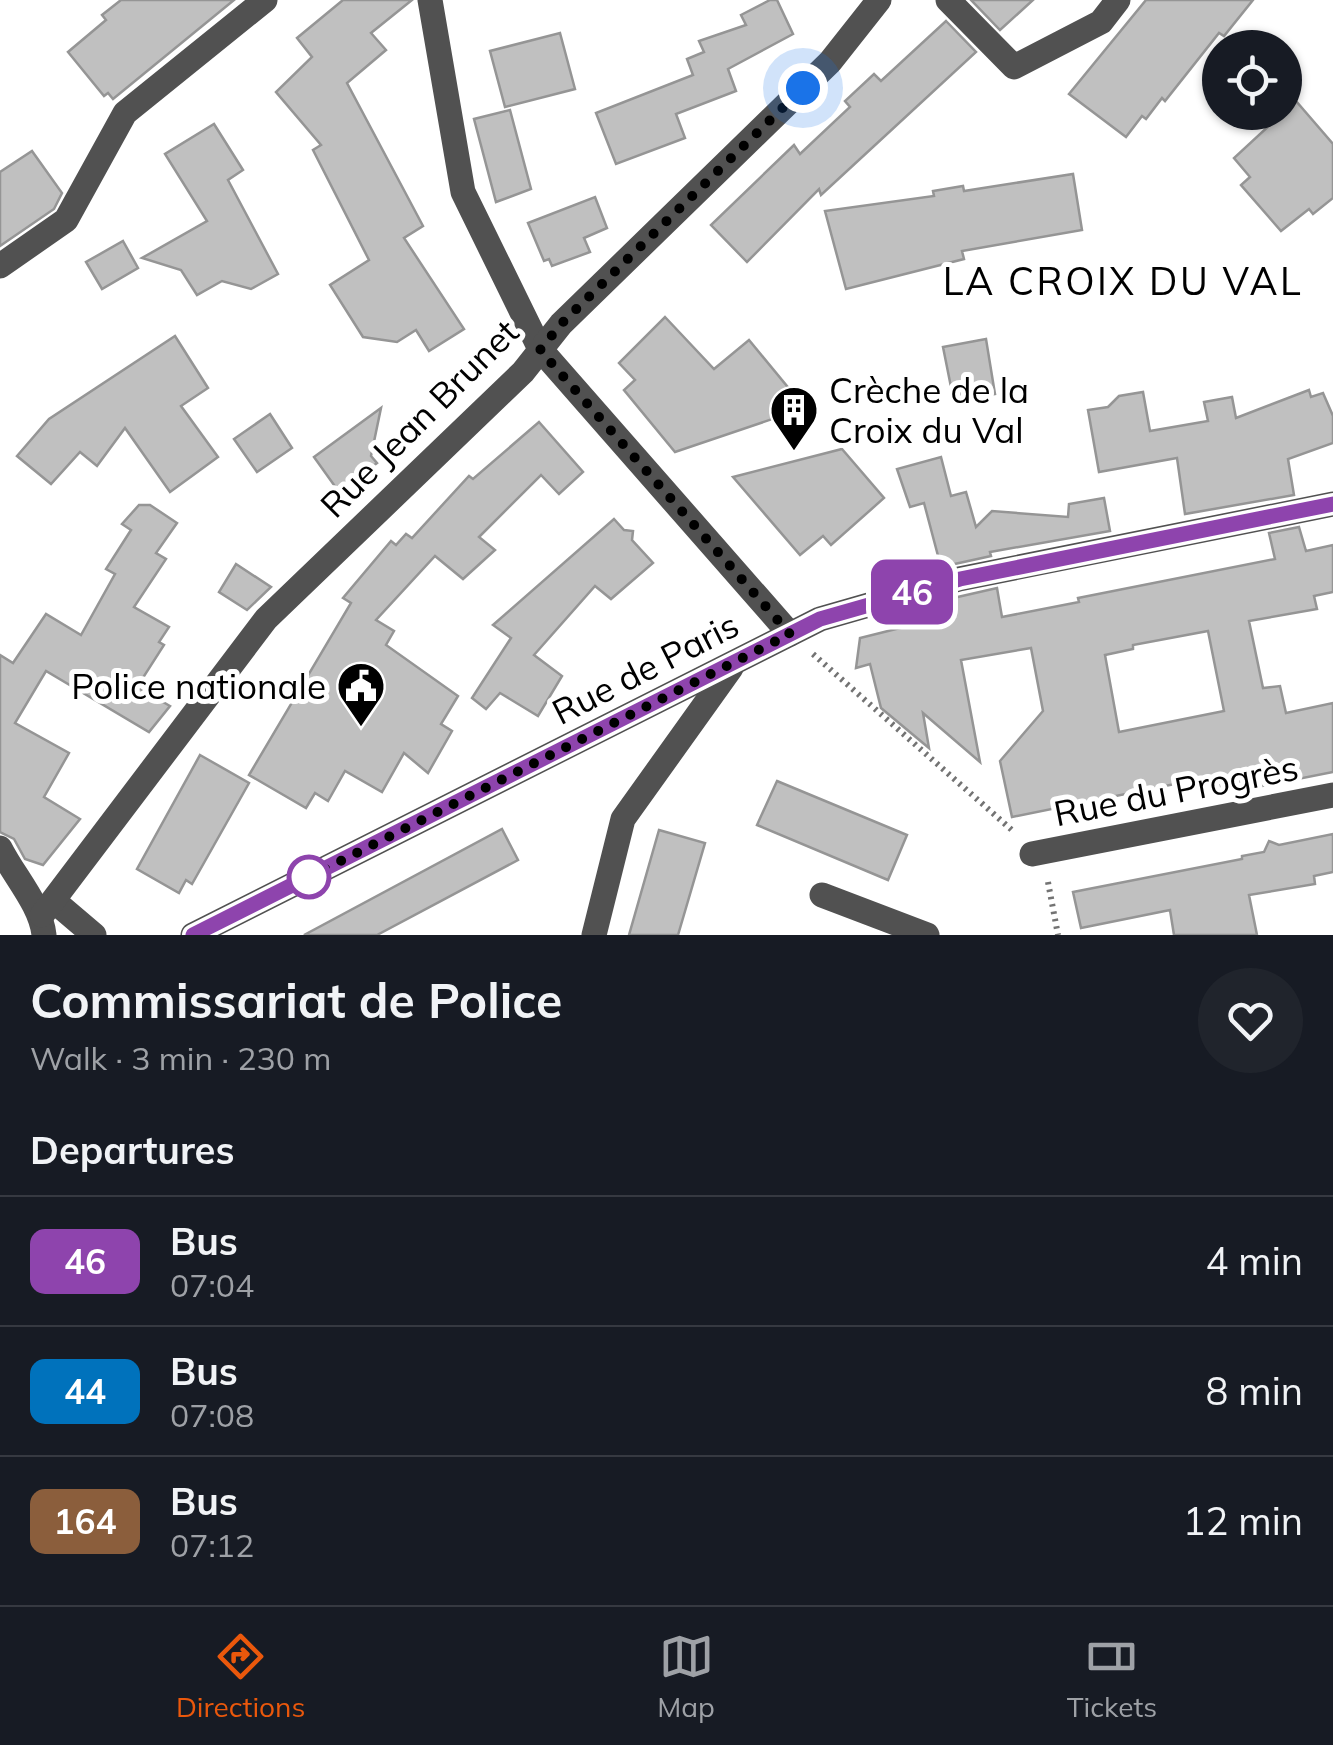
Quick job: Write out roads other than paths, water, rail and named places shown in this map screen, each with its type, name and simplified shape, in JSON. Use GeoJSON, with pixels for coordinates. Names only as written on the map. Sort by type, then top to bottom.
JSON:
{"type":"FeatureCollection","features":[{"type":"Feature","properties":{"kind":"street"},"geometry":{"type":"LineString","coordinates":[[0,266],[66,220],[125,112],[265,0]]}},
{"type":"Feature","properties":{"kind":"street"},"geometry":{"type":"LineString","coordinates":[[430,0],[463,192],[540,350],[790,634]]}},
{"type":"Feature","properties":{"kind":"street","name":"Rue Jean Brunet"},"geometry":{"type":"LineString","coordinates":[[47,917],[266,619],[523,372],[561,324],[830,62],[879,0]]}},
{"type":"Feature","properties":{"kind":"street"},"geometry":{"type":"LineString","coordinates":[[948,0],[1014,67],[1101,22],[1118,0]]}},
{"type":"Feature","properties":{"kind":"street","name":"Rue de Paris"},"geometry":{"type":"LineString","coordinates":[[193,935],[820,619],[960,579],[1333,504]]}},
{"type":"Feature","properties":{"kind":"street"},"geometry":{"type":"LineString","coordinates":[[594,935],[623,819],[735,662]]}},
{"type":"Feature","properties":{"kind":"street","name":"Rue du Progrès"},"geometry":{"type":"LineString","coordinates":[[1032,854],[1333,795]]}},
{"type":"Feature","properties":{"kind":"street"},"geometry":{"type":"LineString","coordinates":[[0,848],[27,898],[47,917],[94,935]]}},
{"type":"Feature","properties":{"kind":"street"},"geometry":{"type":"LineString","coordinates":[[822,895],[926,935]]}},
{"type":"Feature","properties":{"kind":"place","name":"Crèche de la Croix du Val"},"geometry":{"type":"Point","coordinates":[794,452]}},
{"type":"Feature","properties":{"kind":"place","name":"Police nationale"},"geometry":{"type":"Point","coordinates":[361,728]}},
{"type":"Feature","properties":{"kind":"district","name":"LA CROIX DU VAL"},"geometry":{"type":"Point","coordinates":[1123,281]}}]}
